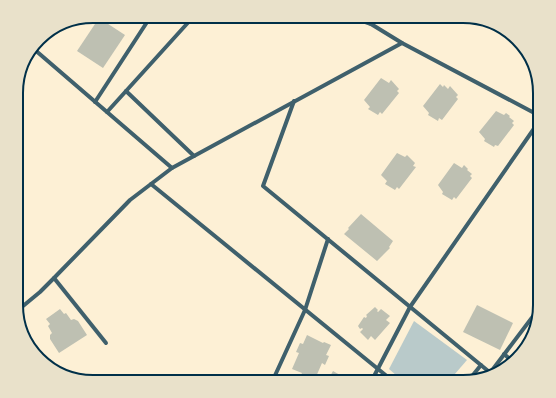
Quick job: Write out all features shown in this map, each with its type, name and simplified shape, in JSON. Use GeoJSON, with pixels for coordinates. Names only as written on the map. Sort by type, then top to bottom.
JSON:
{"type":"FeatureCollection","features":[{"type":"Feature","properties":{"kind":"street"},"geometry":{"type":"LineString","coordinates":[[95,102],[146,23]]}},
{"type":"Feature","properties":{"kind":"street"},"geometry":{"type":"LineString","coordinates":[[107,112],[188,23]]}},
{"type":"Feature","properties":{"kind":"street"},"geometry":{"type":"LineString","coordinates":[[371,24],[402,43],[533,112]]}},
{"type":"Feature","properties":{"kind":"street"},"geometry":{"type":"LineString","coordinates":[[24,305],[54,278],[130,200],[172,168],[402,43]]}},
{"type":"Feature","properties":{"kind":"street"},"geometry":{"type":"LineString","coordinates":[[36,52],[172,168]]}},
{"type":"Feature","properties":{"kind":"street"},"geometry":{"type":"LineString","coordinates":[[126,91],[194,156]]}},
{"type":"Feature","properties":{"kind":"street"},"geometry":{"type":"LineString","coordinates":[[294,101],[263,186],[487,370]]}},
{"type":"Feature","properties":{"kind":"street"},"geometry":{"type":"LineString","coordinates":[[375,375],[410,307],[533,130]]}},
{"type":"Feature","properties":{"kind":"street"},"geometry":{"type":"LineString","coordinates":[[151,184],[385,375]]}},
{"type":"Feature","properties":{"kind":"street"},"geometry":{"type":"LineString","coordinates":[[275,375],[305,310],[328,239]]}},
{"type":"Feature","properties":{"kind":"street"},"geometry":{"type":"LineString","coordinates":[[54,278],[106,343]]}},
{"type":"Feature","properties":{"kind":"street"},"geometry":{"type":"LineString","coordinates":[[496,367],[532,317]]}},
{"type":"Feature","properties":{"kind":"street"},"geometry":{"type":"LineString","coordinates":[[504,354],[509,358]]}},
{"type":"Feature","properties":{"kind":"street"},"geometry":{"type":"LineString","coordinates":[[474,374],[481,366]]}},
{"type":"Feature","properties":{"kind":"shaded area"},"geometry":{"type":"Polygon","coordinates":[[[414,321],[467,360],[454,375],[396,375],[389,369],[414,321]]]}},
{"type":"Feature","properties":{"kind":"building"},"geometry":{"type":"Polygon","coordinates":[[[96,23],[107,23],[125,35],[103,68],[77,51],[96,23]]]}},
{"type":"Feature","properties":{"kind":"building"},"geometry":{"type":"Polygon","coordinates":[[[381,78],[389,83],[391,80],[399,89],[397,91],[399,93],[382,114],[380,112],[378,115],[368,109],[370,107],[364,100],[381,78]]]}},
{"type":"Feature","properties":{"kind":"building"},"geometry":{"type":"Polygon","coordinates":[[[440,84],[443,87],[444,85],[448,89],[450,86],[458,95],[456,97],[458,99],[442,120],[439,118],[438,121],[428,115],[429,113],[423,106],[440,84]]]}},
{"type":"Feature","properties":{"kind":"building"},"geometry":{"type":"Polygon","coordinates":[[[496,111],[504,115],[506,113],[510,116],[509,117],[514,121],[512,123],[514,125],[498,146],[495,145],[494,147],[484,141],[485,139],[479,132],[496,111]]]}},
{"type":"Feature","properties":{"kind":"building"},"geometry":{"type":"Polygon","coordinates":[[[397,153],[405,157],[407,155],[415,163],[413,166],[416,167],[399,189],[397,187],[395,190],[385,184],[387,181],[381,175],[397,153]]]}},
{"type":"Feature","properties":{"kind":"building"},"geometry":{"type":"Polygon","coordinates":[[[454,163],[462,168],[464,165],[472,174],[470,176],[472,178],[456,199],[454,197],[452,200],[442,194],[443,192],[438,185],[454,163]]]}},
{"type":"Feature","properties":{"kind":"building"},"geometry":{"type":"Polygon","coordinates":[[[361,214],[393,241],[389,247],[390,248],[377,261],[344,234],[361,214]]]}},
{"type":"Feature","properties":{"kind":"building"},"geometry":{"type":"Polygon","coordinates":[[[477,305],[513,323],[500,350],[463,332],[477,305]]]}},
{"type":"Feature","properties":{"kind":"building"},"geometry":{"type":"Polygon","coordinates":[[[375,307],[378,312],[381,309],[390,316],[386,320],[390,323],[375,340],[371,336],[368,340],[360,332],[363,329],[360,329],[358,326],[364,317],[366,318],[366,315],[375,307]]]}},
{"type":"Feature","properties":{"kind":"building"},"geometry":{"type":"Polygon","coordinates":[[[60,309],[64,314],[66,313],[71,320],[74,319],[78,321],[87,335],[59,353],[50,339],[50,335],[52,333],[48,326],[50,324],[46,319],[60,309]]]}},
{"type":"Feature","properties":{"kind":"building"},"geometry":{"type":"Polygon","coordinates":[[[307,335],[323,343],[324,342],[331,345],[326,355],[329,356],[325,365],[322,363],[317,375],[301,375],[302,373],[292,369],[299,353],[296,352],[300,343],[303,344],[307,335]]]}},
{"type":"Feature","properties":{"kind":"building"},"geometry":{"type":"Polygon","coordinates":[[[333,371],[340,375],[331,375],[333,371]]]}}]}
